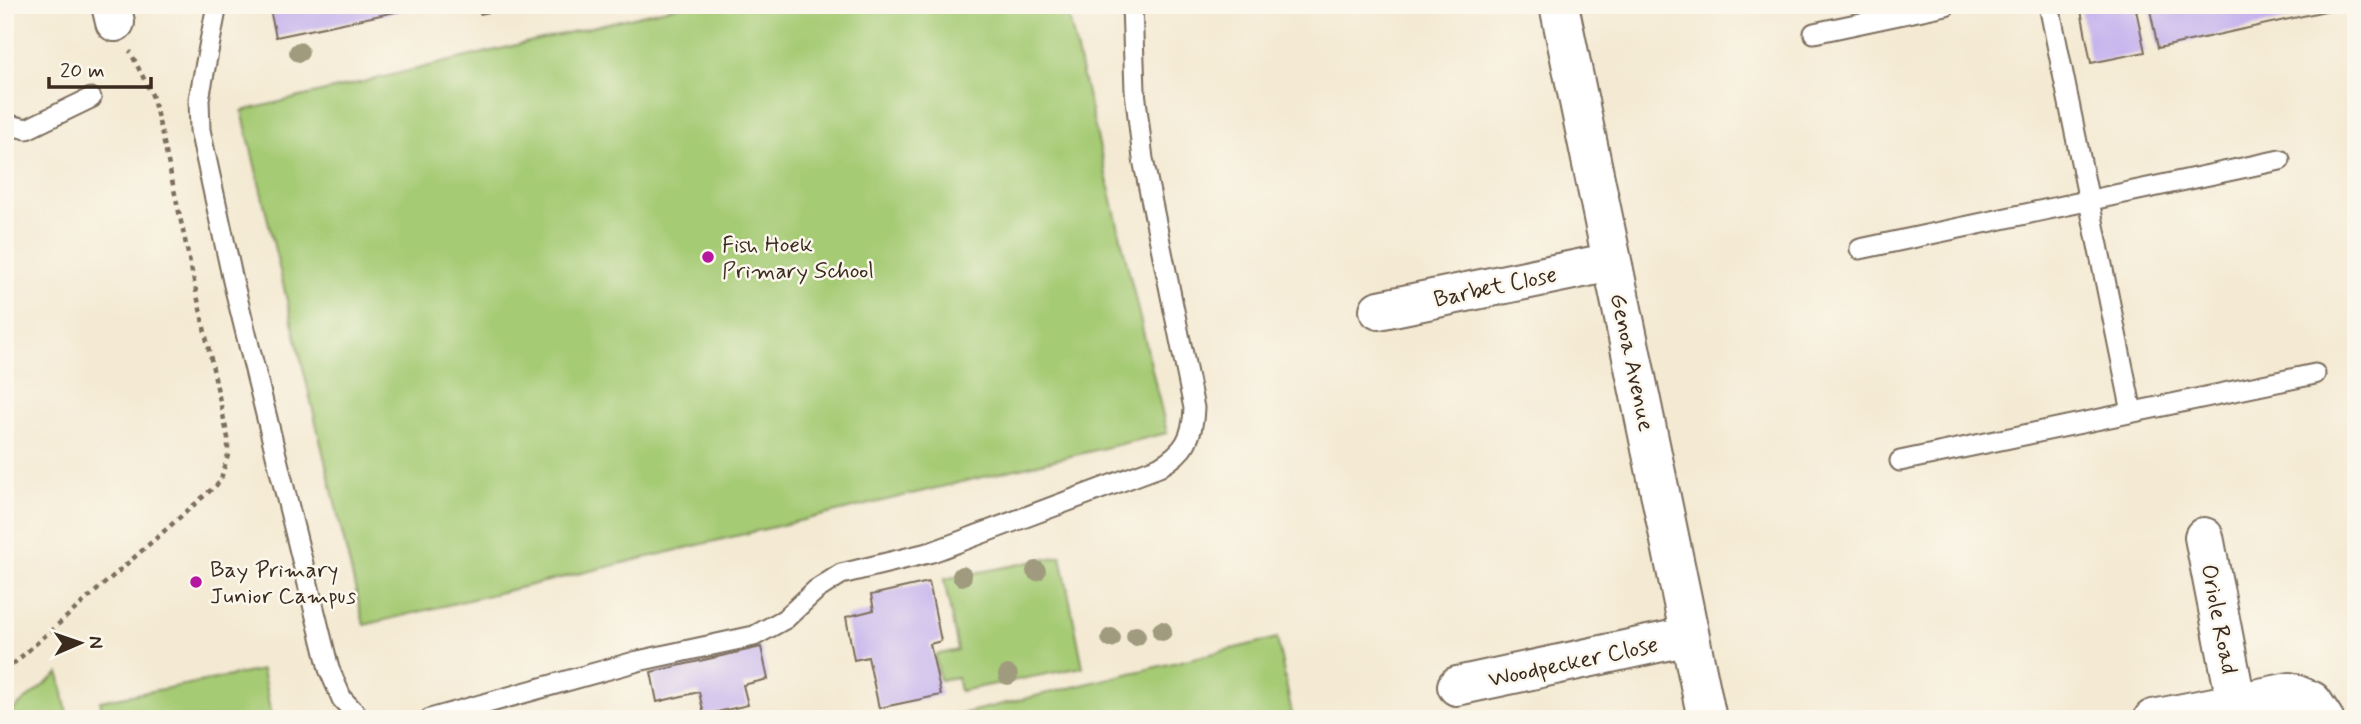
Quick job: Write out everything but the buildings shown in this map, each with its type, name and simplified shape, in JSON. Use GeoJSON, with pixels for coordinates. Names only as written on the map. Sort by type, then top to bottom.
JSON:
{"type":"FeatureCollection","features":[{"type":"Feature","properties":{"kind":"street","name":"Genoa Avenue"},"geometry":{"type":"LineString","coordinates":[[1559,5],[1707,719]]}},
{"type":"Feature","properties":{"kind":"street","name":"Barbet Close"},"geometry":{"type":"LineString","coordinates":[[1378,310],[1612,262]]}},
{"type":"Feature","properties":{"kind":"street","name":"Oriole Road"},"geometry":{"type":"LineString","coordinates":[[2204,537],[2236,701]]}},
{"type":"Feature","properties":{"kind":"street","name":"Woodpecker Close"},"geometry":{"type":"LineString","coordinates":[[1457,686],[1690,636]]}},
{"type":"Feature","properties":{"kind":"street","name":"Oriole Road"},"geometry":{"type":"LineString","coordinates":[[2153,719],[2290,692],[2312,701],[2324,719]]}},
{"type":"Feature","properties":{"kind":"lane"},"geometry":{"type":"LineString","coordinates":[[217,5],[199,99],[200,130],[233,281],[329,668],[342,699],[361,719]]}},
{"type":"Feature","properties":{"kind":"lane"},"geometry":{"type":"LineString","coordinates":[[430,719],[638,662],[754,636],[785,619],[816,590],[841,574],[932,552],[1159,467],[1177,457],[1190,436],[1194,408],[1139,133],[1132,5]]}},
{"type":"Feature","properties":{"kind":"lane"},"geometry":{"type":"LineString","coordinates":[[1814,33],[1946,5]]}},
{"type":"Feature","properties":{"kind":"lane"},"geometry":{"type":"LineString","coordinates":[[2049,5],[2091,200],[2132,412]]}},
{"type":"Feature","properties":{"kind":"lane"},"geometry":{"type":"LineString","coordinates":[[5,124],[27,129],[91,98]]}},
{"type":"Feature","properties":{"kind":"lane"},"geometry":{"type":"LineString","coordinates":[[1860,248],[2280,160]]}},
{"type":"Feature","properties":{"kind":"lane"},"geometry":{"type":"LineString","coordinates":[[1900,461],[2315,374]]}},
{"type":"Feature","properties":{"kind":"path"},"geometry":{"type":"LineString","coordinates":[[5,671],[220,482],[228,455],[228,438],[152,95],[113,14]]}},
{"type":"Feature","properties":{"kind":"green space"},"geometry":{"type":"Polygon","coordinates":[[[683,5],[1066,5],[1167,433],[364,625],[242,111],[683,5]]]}},
{"type":"Feature","properties":{"kind":"green space"},"geometry":{"type":"Polygon","coordinates":[[[1061,556],[1083,667],[960,691],[957,677],[940,680],[935,655],[958,650],[944,579],[1061,556]]]}},
{"type":"Feature","properties":{"kind":"green space"},"geometry":{"type":"Polygon","coordinates":[[[1277,638],[1293,719],[940,719],[1277,638]]]}},
{"type":"Feature","properties":{"kind":"green space"},"geometry":{"type":"Polygon","coordinates":[[[262,670],[272,719],[104,719],[100,701],[262,670]]]}},
{"type":"Feature","properties":{"kind":"green space"},"geometry":{"type":"Polygon","coordinates":[[[59,673],[68,719],[5,719],[5,716],[59,673]]]}},
{"type":"Feature","properties":{"kind":"place","name":"Fish Hoek Primary School"},"geometry":{"type":"Point","coordinates":[708,257]}},
{"type":"Feature","properties":{"kind":"place","name":"Bay Primary Junior Campus"},"geometry":{"type":"Point","coordinates":[196,582]}}]}
